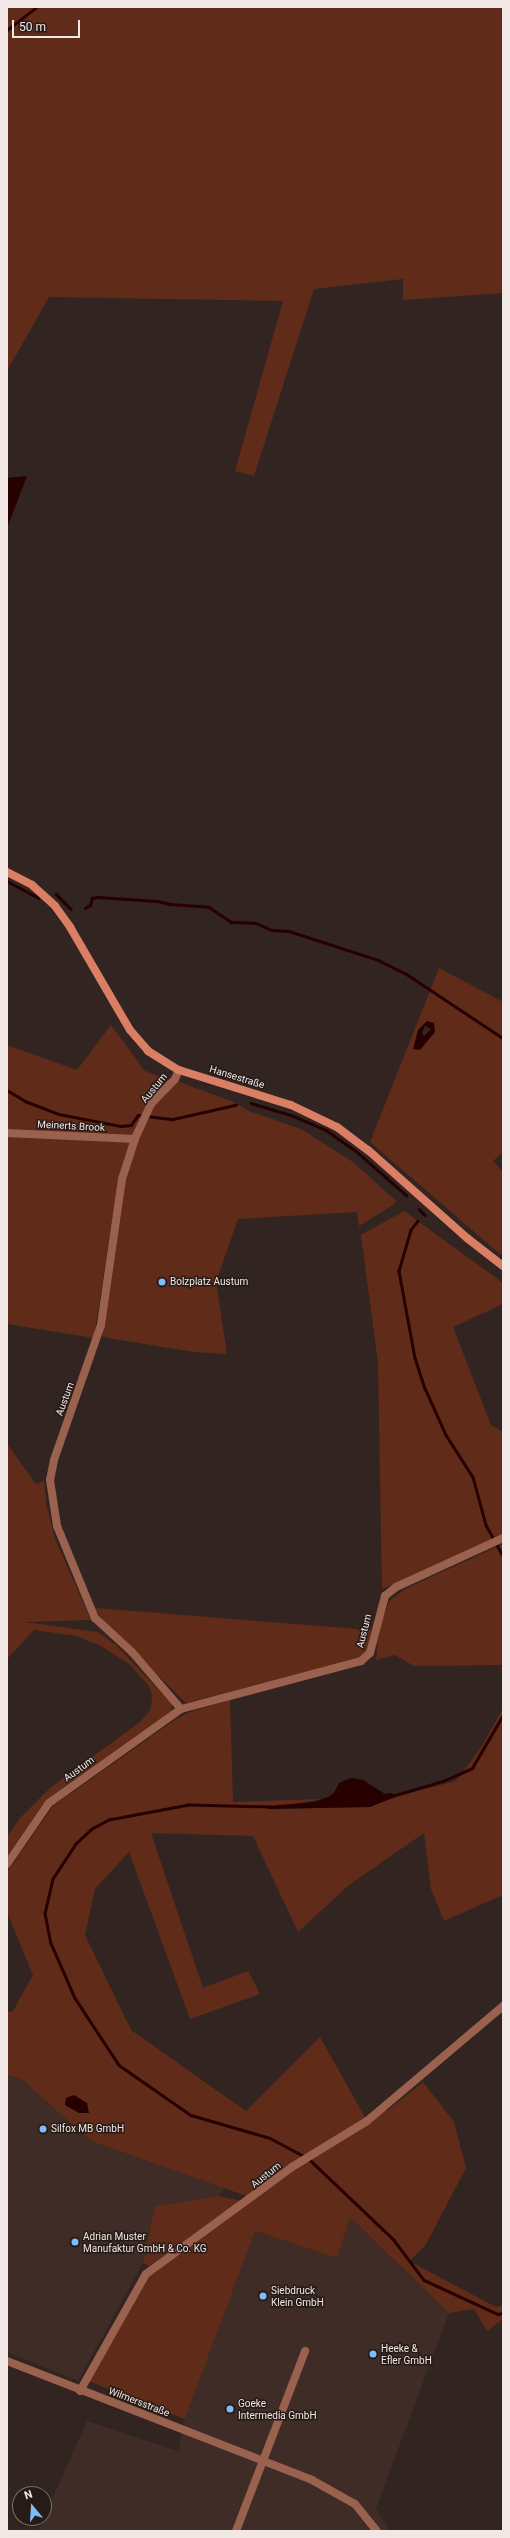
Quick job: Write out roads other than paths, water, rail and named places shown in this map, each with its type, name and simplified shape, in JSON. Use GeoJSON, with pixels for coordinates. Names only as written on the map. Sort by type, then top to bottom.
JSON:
{"type":"FeatureCollection","features":[{"type":"Feature","properties":{"kind":"street","name":"Hansestraße"},"geometry":{"type":"LineString","coordinates":[[7,872],[32,885],[55,906],[70,927],[139,1043],[161,1061],[178,1070],[304,1110],[337,1127],[368,1150],[467,1238],[503,1266]]}},
{"type":"Feature","properties":{"kind":"street","name":"Austum"},"geometry":{"type":"LineString","coordinates":[[178,1070],[175,1079],[151,1104],[135,1139],[121,1186],[100,1325],[54,1460],[50,1480],[51,1501],[64,1546],[95,1618],[136,1657],[181,1709]]}},
{"type":"Feature","properties":{"kind":"street","name":"Meinerts Brook"},"geometry":{"type":"LineString","coordinates":[[7,1133],[135,1139]]}},
{"type":"Feature","properties":{"kind":"street","name":"Austum"},"geometry":{"type":"LineString","coordinates":[[7,1864],[49,1804],[181,1709],[361,1661],[370,1653],[385,1596],[396,1587],[503,1538]]}},
{"type":"Feature","properties":{"kind":"street","name":"Austum"},"geometry":{"type":"LineString","coordinates":[[80,2391],[146,2274],[292,2167],[367,2121],[503,2006]]}},
{"type":"Feature","properties":{"kind":"street"},"geometry":{"type":"LineString","coordinates":[[236,2531],[265,2460],[305,2351]]}},
{"type":"Feature","properties":{"kind":"street","name":"Wilmersstraße"},"geometry":{"type":"LineString","coordinates":[[7,2361],[80,2391],[265,2460],[312,2480],[355,2504],[377,2531]]}},
{"type":"Feature","properties":{"kind":"waterway"},"geometry":{"type":"LineString","coordinates":[[7,30],[36,7]]}},
{"type":"Feature","properties":{"kind":"waterway"},"geometry":{"type":"LineString","coordinates":[[7,881],[39,898]]}},
{"type":"Feature","properties":{"kind":"waterway"},"geometry":{"type":"LineString","coordinates":[[56,894],[71,909]]}},
{"type":"Feature","properties":{"kind":"waterway"},"geometry":{"type":"LineString","coordinates":[[85,908],[90,905],[92,898],[97,897],[157,901],[170,904],[209,907],[231,922],[256,923],[272,930],[289,931],[378,960],[405,973],[503,1038]]}},
{"type":"Feature","properties":{"kind":"waterway"},"geometry":{"type":"LineString","coordinates":[[7,1090],[25,1101],[59,1114],[121,1126],[131,1125],[138,1115],[173,1119],[235,1105]]}},
{"type":"Feature","properties":{"kind":"waterway"},"geometry":{"type":"LineString","coordinates":[[251,1103],[291,1115],[326,1130],[356,1151],[406,1195]]}},
{"type":"Feature","properties":{"kind":"waterway"},"geometry":{"type":"LineString","coordinates":[[419,1209],[425,1215]]}},
{"type":"Feature","properties":{"kind":"waterway"},"geometry":{"type":"LineString","coordinates":[[418,1221],[411,1230],[399,1271],[415,1358],[425,1388],[446,1435],[473,1477],[486,1525],[503,1556]]}},
{"type":"Feature","properties":{"kind":"waterway"},"geometry":{"type":"LineString","coordinates":[[392,1796],[443,1781],[472,1768],[503,1715]]}},
{"type":"Feature","properties":{"kind":"waterway"},"geometry":{"type":"LineString","coordinates":[[270,1807],[189,1805],[109,1820],[92,1829],[76,1844],[53,1879],[45,1913],[51,1943],[75,1998],[119,2065],[191,2115],[270,2138],[305,2157]]}},
{"type":"Feature","properties":{"kind":"waterway"},"geometry":{"type":"LineString","coordinates":[[309,2159],[394,2240],[424,2280],[498,2314],[503,2313]]}},
{"type":"Feature","properties":{"kind":"place","name":"Bolzplatz Austum"},"geometry":{"type":"Point","coordinates":[162,1282]}},
{"type":"Feature","properties":{"kind":"place","name":"Silfox MB GmbH"},"geometry":{"type":"Point","coordinates":[43,2129]}},
{"type":"Feature","properties":{"kind":"place","name":"Adrian Muster Manufaktur GmbH & Co. KG"},"geometry":{"type":"Point","coordinates":[75,2242]}},
{"type":"Feature","properties":{"kind":"place","name":"Siebdruck Klein GmbH"},"geometry":{"type":"Point","coordinates":[263,2296]}},
{"type":"Feature","properties":{"kind":"place","name":"Heeke & Efler GmbH"},"geometry":{"type":"Point","coordinates":[373,2354]}},
{"type":"Feature","properties":{"kind":"place","name":"Goeke Intermedia GmbH"},"geometry":{"type":"Point","coordinates":[230,2409]}}]}
